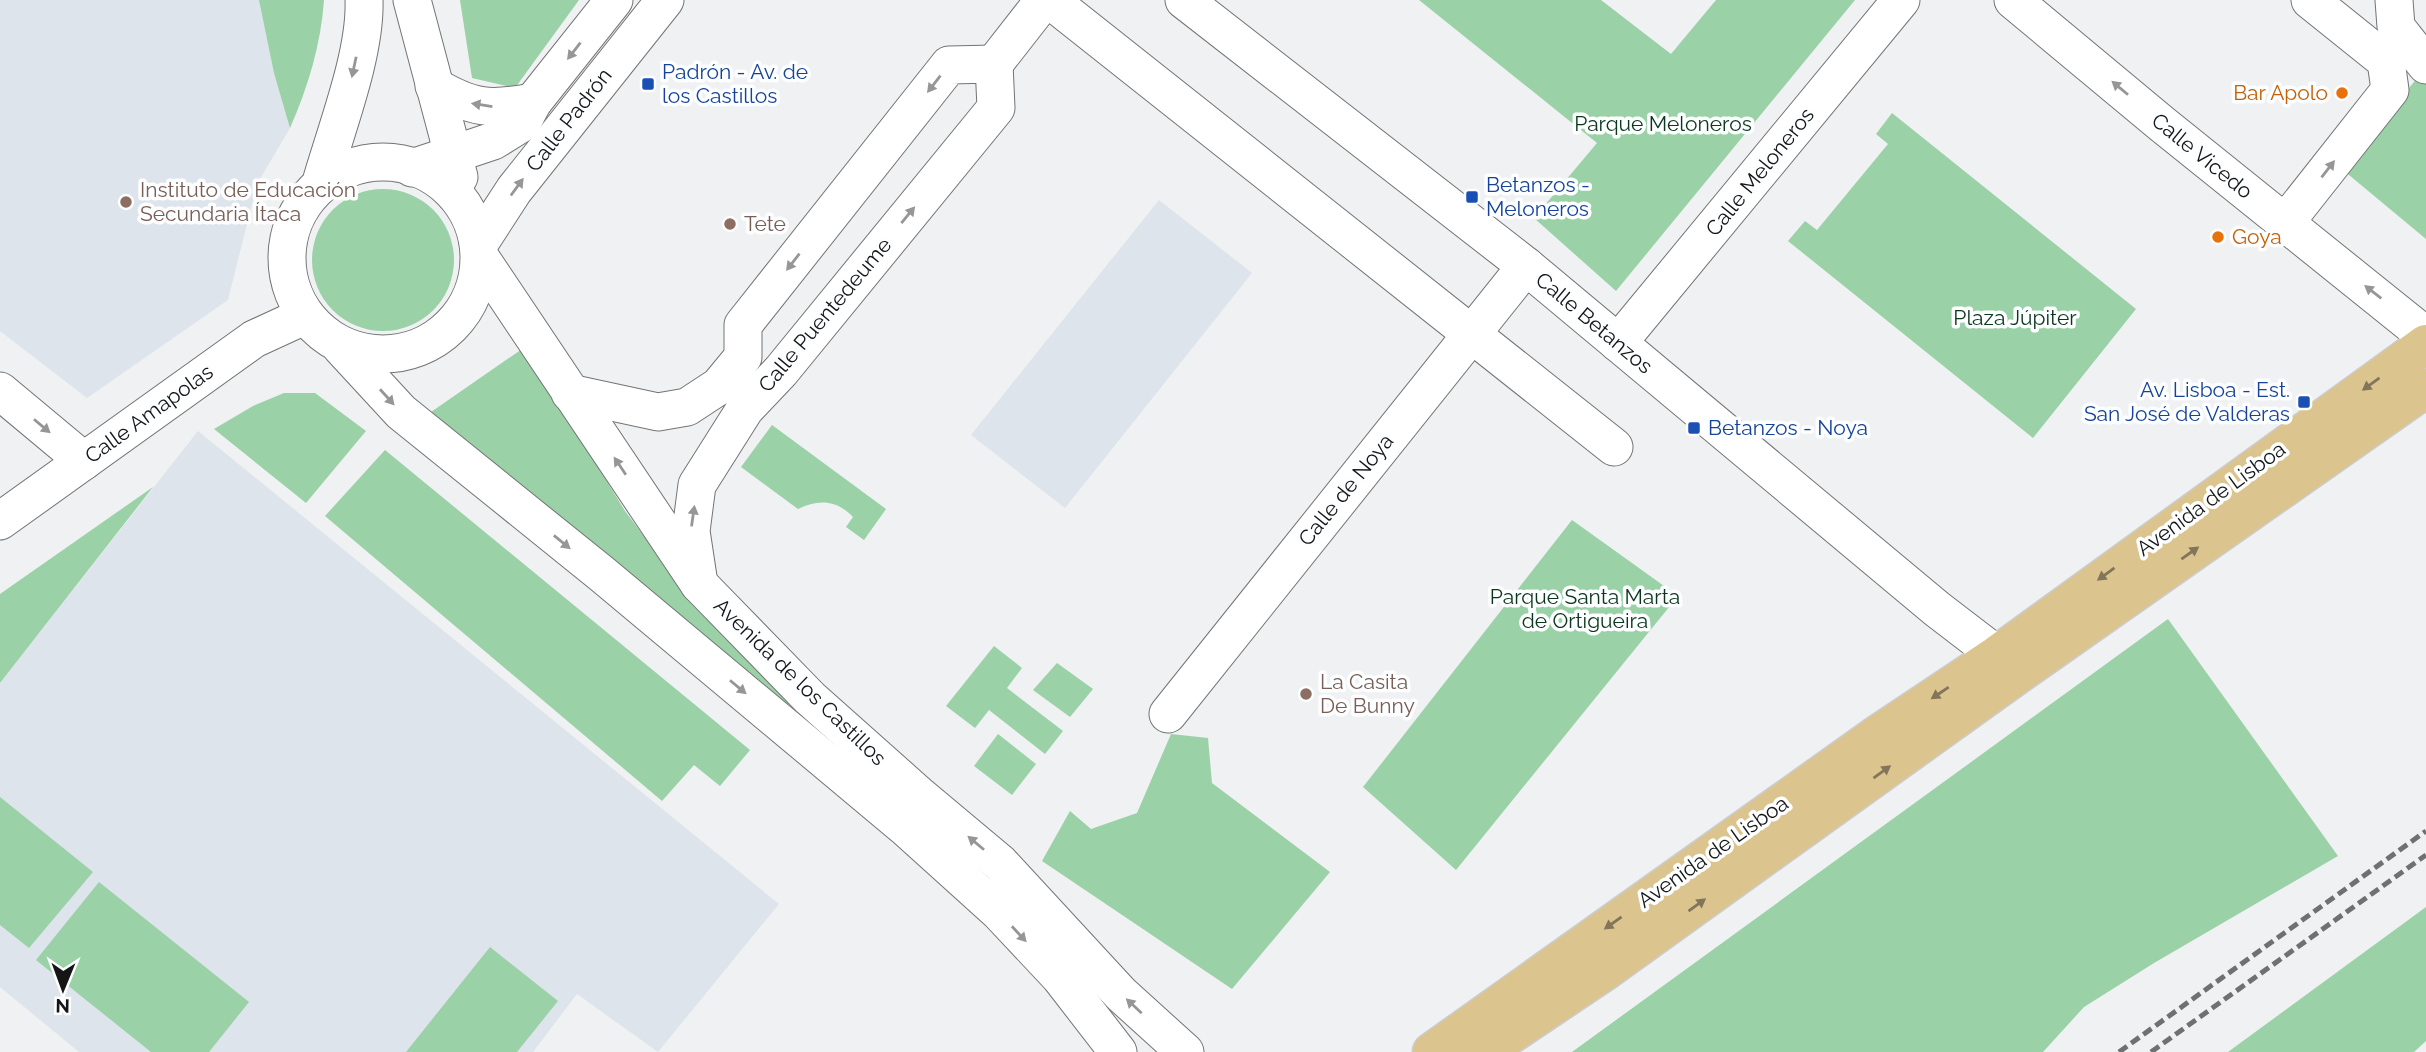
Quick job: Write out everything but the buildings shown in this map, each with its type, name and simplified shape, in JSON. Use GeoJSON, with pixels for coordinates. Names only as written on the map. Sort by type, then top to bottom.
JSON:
{"type":"FeatureCollection","features":[{"type":"Feature","properties":{"kind":"main road","name":"Avenida de Lisboa"},"geometry":{"type":"LineString","coordinates":[[1484,1052],[1602,973],[2426,344]]}},
{"type":"Feature","properties":{"kind":"main road","name":"Avenida de Lisboa"},"geometry":{"type":"LineString","coordinates":[[1432,1052],[1880,733],[2005,666],[2426,387]]}},
{"type":"Feature","properties":{"kind":"main road"},"geometry":{"type":"LineString","coordinates":[[1507,1052],[1602,973]]}},
{"type":"Feature","properties":{"kind":"street"},"geometry":{"type":"LineString","coordinates":[[322,179],[343,169],[366,163],[389,163],[412,168],[433,178],[467,209],[474,220],[479,251],[477,282],[470,299],[453,322],[432,341],[387,354],[359,352],[341,346],[318,332],[304,316],[294,300],[289,281],[289,242],[301,208],[322,179],[353,72],[364,0]]}},
{"type":"Feature","properties":{"kind":"street"},"geometry":{"type":"LineString","coordinates":[[412,0],[467,209]]}},
{"type":"Feature","properties":{"kind":"street","name":"Calle Padrón"},"geometry":{"type":"LineString","coordinates":[[412,168],[493,141],[522,123],[533,102],[614,0]]}},
{"type":"Feature","properties":{"kind":"street","name":"Calle Padrón"},"geometry":{"type":"LineString","coordinates":[[479,251],[514,190],[665,0]]}},
{"type":"Feature","properties":{"kind":"street"},"geometry":{"type":"LineString","coordinates":[[994,64],[1044,0]]}},
{"type":"Feature","properties":{"kind":"street"},"geometry":{"type":"LineString","coordinates":[[1050,0],[1614,447]]}},
{"type":"Feature","properties":{"kind":"street","name":"Calle Betanzos"},"geometry":{"type":"LineString","coordinates":[[1184,0],[1526,267],[2005,666]]}},
{"type":"Feature","properties":{"kind":"street","name":"Calle Meloneros"},"geometry":{"type":"LineString","coordinates":[[1618,343],[1660,296],[1901,0]]}},
{"type":"Feature","properties":{"kind":"street","name":"Calle Vicedo"},"geometry":{"type":"LineString","coordinates":[[2013,0],[2051,11],[2162,124],[2426,335]]}},
{"type":"Feature","properties":{"kind":"street"},"geometry":{"type":"LineString","coordinates":[[2285,223],[2390,90],[2386,61],[2310,0]]}},
{"type":"Feature","properties":{"kind":"street"},"geometry":{"type":"LineString","coordinates":[[2394,0],[2396,27],[2426,65]]}},
{"type":"Feature","properties":{"kind":"street","name":"Calle Puentedeume"},"geometry":{"type":"LineString","coordinates":[[570,393],[658,412],[687,407],[719,386],[743,357],[743,325],[949,65],[994,64],[996,108],[781,371],[745,409],[698,485],[691,531],[699,583]]}},
{"type":"Feature","properties":{"kind":"street","name":"Calle Padrón"},"geometry":{"type":"LineString","coordinates":[[434,86],[457,99],[482,107],[507,107],[533,102]]}},
{"type":"Feature","properties":{"kind":"street","name":"Avenida de los Castillos"},"geometry":{"type":"LineString","coordinates":[[479,251],[570,393],[699,583],[810,698],[1000,863],[1121,994],[1185,1052]]}},
{"type":"Feature","properties":{"kind":"street","name":"Calle de Noya"},"geometry":{"type":"LineString","coordinates":[[1168,714],[1526,267]]}},
{"type":"Feature","properties":{"kind":"street","name":"Calle Amapolas"},"geometry":{"type":"LineString","coordinates":[[0,521],[254,339],[304,316]]}},
{"type":"Feature","properties":{"kind":"street","name":"Avenida de los Castillos"},"geometry":{"type":"LineString","coordinates":[[341,346],[401,412],[784,726],[999,912],[1060,977],[1118,1052]]}},
{"type":"Feature","properties":{"kind":"street"},"geometry":{"type":"LineString","coordinates":[[743,357],[758,371],[781,371]]}},
{"type":"Feature","properties":{"kind":"street"},"geometry":{"type":"LineString","coordinates":[[0,391],[84,461]]}},
{"type":"Feature","properties":{"kind":"shaded area","name":"Instituto de Educación Secundaria Ítaca"},"geometry":{"type":"Polygon","coordinates":[[[0,0],[261,0],[290,128],[257,184],[228,300],[87,398],[0,331],[0,0]]]}},
{"type":"Feature","properties":{"kind":"shaded area"},"geometry":{"type":"Polygon","coordinates":[[[1159,200],[1252,273],[1065,508],[971,435],[1159,200]]]}},
{"type":"Feature","properties":{"kind":"shaded area"},"geometry":{"type":"Polygon","coordinates":[[[198,431],[779,904],[658,1052],[577,994],[533,1052],[79,1052],[0,987],[0,683],[198,431]]]}},
{"type":"Feature","properties":{"kind":"green space"},"geometry":{"type":"Polygon","coordinates":[[[259,0],[324,0],[313,65],[290,128],[274,73],[259,0]]]}},
{"type":"Feature","properties":{"kind":"green space"},"geometry":{"type":"Polygon","coordinates":[[[460,0],[579,0],[515,88],[472,78],[460,0]]]}},
{"type":"Feature","properties":{"kind":"green space","name":"Parque Meloneros"},"geometry":{"type":"Polygon","coordinates":[[[1419,0],[1601,0],[1671,54],[1716,0],[1855,0],[1616,291],[1534,218],[1597,143],[1419,0]]]}},
{"type":"Feature","properties":{"kind":"green space"},"geometry":{"type":"Polygon","coordinates":[[[2426,67],[2426,239],[2343,170],[2426,67]]]}},
{"type":"Feature","properties":{"kind":"green space","name":"Plaza Júpiter"},"geometry":{"type":"Polygon","coordinates":[[[1892,113],[2136,309],[2033,438],[1788,241],[1805,221],[1817,230],[1888,144],[1876,134],[1892,113]]]}},
{"type":"Feature","properties":{"kind":"green space"},"geometry":{"type":"Polygon","coordinates":[[[383,189],[410,194],[433,210],[449,233],[454,260],[449,287],[433,310],[410,326],[383,331],[356,326],[333,310],[317,287],[312,260],[317,233],[333,210],[356,194],[383,189]]]}},
{"type":"Feature","properties":{"kind":"green space"},"geometry":{"type":"Polygon","coordinates":[[[525,347],[625,511],[685,591],[792,701],[786,705],[431,412],[525,347]]]}},
{"type":"Feature","properties":{"kind":"green space"},"geometry":{"type":"Polygon","coordinates":[[[284,393],[315,393],[366,431],[306,503],[214,429],[253,406],[284,393]]]}},
{"type":"Feature","properties":{"kind":"green space"},"geometry":{"type":"Polygon","coordinates":[[[772,425],[886,509],[864,540],[846,527],[853,517],[847,511],[827,503],[798,509],[741,467],[772,425]]]}},
{"type":"Feature","properties":{"kind":"green space"},"geometry":{"type":"Polygon","coordinates":[[[385,450],[750,750],[720,786],[694,765],[662,801],[325,516],[385,450]]]}},
{"type":"Feature","properties":{"kind":"green space"},"geometry":{"type":"Polygon","coordinates":[[[153,487],[0,683],[0,594],[153,487]]]}},
{"type":"Feature","properties":{"kind":"green space","name":"Parque Santa Marta de Ortigueira"},"geometry":{"type":"Polygon","coordinates":[[[1572,520],[1678,596],[1456,870],[1363,787],[1572,520]]]}},
{"type":"Feature","properties":{"kind":"green space"},"geometry":{"type":"Polygon","coordinates":[[[2168,619],[2338,856],[2084,1007],[2043,1052],[1572,1052],[2168,619]]]}},
{"type":"Feature","properties":{"kind":"green space"},"geometry":{"type":"Polygon","coordinates":[[[994,646],[1022,668],[1007,688],[1063,731],[1045,754],[989,710],[975,728],[946,706],[994,646]]]}},
{"type":"Feature","properties":{"kind":"green space"},"geometry":{"type":"Polygon","coordinates":[[[1057,663],[1093,689],[1070,717],[1033,690],[1057,663]]]}},
{"type":"Feature","properties":{"kind":"green space"},"geometry":{"type":"Polygon","coordinates":[[[998,734],[1036,764],[1012,795],[974,766],[998,734]]]}},
{"type":"Feature","properties":{"kind":"green space"},"geometry":{"type":"Polygon","coordinates":[[[1171,734],[1208,738],[1212,783],[1330,872],[1232,989],[1042,861],[1070,811],[1091,829],[1137,813],[1171,734]]]}},
{"type":"Feature","properties":{"kind":"green space"},"geometry":{"type":"Polygon","coordinates":[[[0,797],[93,872],[29,948],[0,925],[0,797]]]}},
{"type":"Feature","properties":{"kind":"green space"},"geometry":{"type":"Polygon","coordinates":[[[99,882],[249,1002],[209,1052],[151,1052],[36,960],[99,882]]]}},
{"type":"Feature","properties":{"kind":"green space"},"geometry":{"type":"Polygon","coordinates":[[[2426,907],[2426,1041],[2414,1052],[2228,1052],[2426,907]]]}},
{"type":"Feature","properties":{"kind":"green space"},"geometry":{"type":"Polygon","coordinates":[[[490,947],[558,1001],[517,1052],[406,1052],[490,947]]]}},
{"type":"Feature","properties":{"kind":"railway"},"geometry":{"type":"LineString","coordinates":[[2119,1052],[2426,831]]}},
{"type":"Feature","properties":{"kind":"railway"},"geometry":{"type":"LineString","coordinates":[[2151,1052],[2426,855]]}},
{"type":"Feature","properties":{"kind":"place","name":"Padrón - Av. de los Castillos"},"geometry":{"type":"Point","coordinates":[648,84]}},
{"type":"Feature","properties":{"kind":"place","name":"Bar Apolo"},"geometry":{"type":"Point","coordinates":[2342,93]}},
{"type":"Feature","properties":{"kind":"place","name":"Betanzos - Meloneros"},"geometry":{"type":"Point","coordinates":[1472,197]}},
{"type":"Feature","properties":{"kind":"place","name":"Instituto de Educación Secundaria Ítaca"},"geometry":{"type":"Point","coordinates":[126,202]}},
{"type":"Feature","properties":{"kind":"place","name":"Tete"},"geometry":{"type":"Point","coordinates":[730,224]}},
{"type":"Feature","properties":{"kind":"place","name":"Goya"},"geometry":{"type":"Point","coordinates":[2218,237]}},
{"type":"Feature","properties":{"kind":"place","name":"Av. Lisboa - Est. San José de Valderas"},"geometry":{"type":"Point","coordinates":[2304,402]}},
{"type":"Feature","properties":{"kind":"place","name":"Betanzos - Noya"},"geometry":{"type":"Point","coordinates":[1694,428]}},
{"type":"Feature","properties":{"kind":"place","name":"La Casita De Bunny"},"geometry":{"type":"Point","coordinates":[1306,694]}}]}
